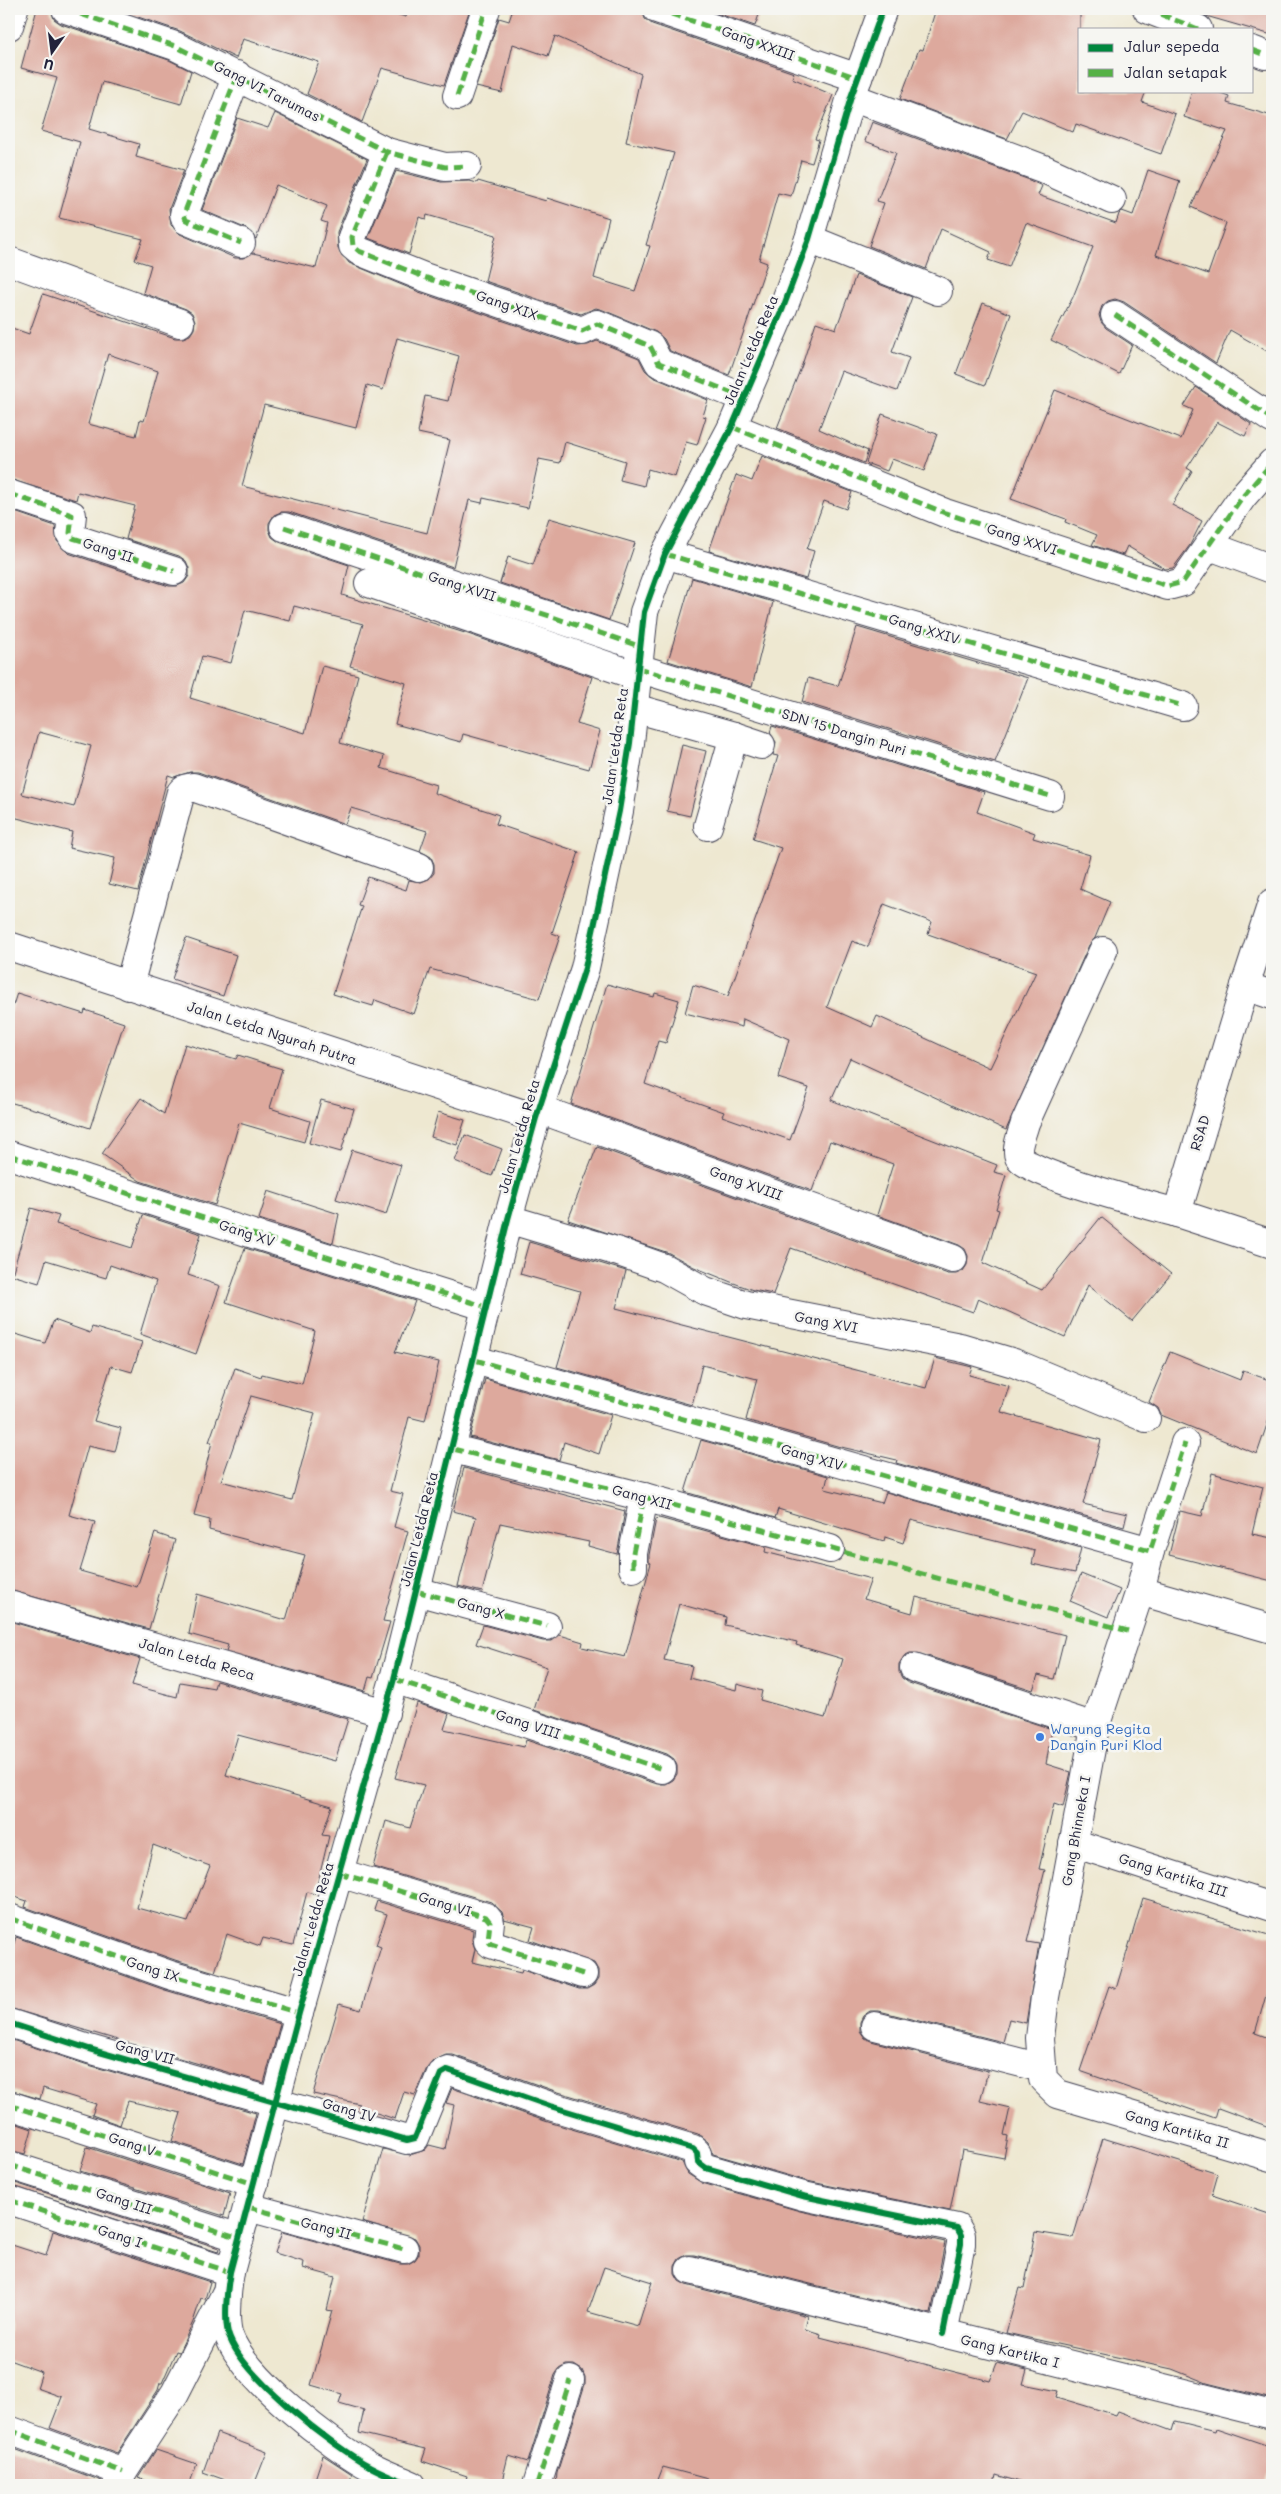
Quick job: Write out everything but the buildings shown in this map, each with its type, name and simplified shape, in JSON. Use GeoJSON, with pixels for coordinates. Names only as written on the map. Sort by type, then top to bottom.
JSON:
{"type":"FeatureCollection","features":[{"type":"Feature","properties":{"kind":"street"},"geometry":{"type":"LineString","coordinates":[[9,26],[14,9]]}},
{"type":"Feature","properties":{"kind":"street","name":"Gang VI Tarumas"},"geometry":{"type":"LineString","coordinates":[[66,9],[175,46],[237,75],[387,152],[445,167],[467,166]]}},
{"type":"Feature","properties":{"kind":"street"},"geometry":{"type":"LineString","coordinates":[[457,96],[486,9]]}},
{"type":"Feature","properties":{"kind":"street","name":"Gang XXIII"},"geometry":{"type":"LineString","coordinates":[[657,9],[855,88],[1112,200]]}},
{"type":"Feature","properties":{"kind":"street","name":"Jalan Letda Reta"},"geometry":{"type":"LineString","coordinates":[[229,2282],[298,2013],[394,1680],[453,1449],[508,1219],[537,1114],[585,968],[619,811],[634,708],[644,612],[665,554],[732,427],[783,308],[809,239],[855,88],[883,9]]}},
{"type":"Feature","properties":{"kind":"street"},"geometry":{"type":"LineString","coordinates":[[1147,9],[1195,28]]}},
{"type":"Feature","properties":{"kind":"street"},"geometry":{"type":"LineString","coordinates":[[237,75],[184,214],[186,220],[241,243]]}},
{"type":"Feature","properties":{"kind":"street","name":"Gang XIX"},"geometry":{"type":"LineString","coordinates":[[387,152],[352,237],[353,246],[359,251],[415,274],[582,331],[598,324],[650,346],[659,363],[744,398]]}},
{"type":"Feature","properties":{"kind":"street"},"geometry":{"type":"LineString","coordinates":[[809,239],[938,291]]}},
{"type":"Feature","properties":{"kind":"street"},"geometry":{"type":"LineString","coordinates":[[9,261],[180,323]]}},
{"type":"Feature","properties":{"kind":"street"},"geometry":{"type":"LineString","coordinates":[[1115,315],[1272,419]]}},
{"type":"Feature","properties":{"kind":"street","name":"Gang XXVI"},"geometry":{"type":"LineString","coordinates":[[732,427],[944,513],[1168,586],[1183,582],[1210,546],[1243,496],[1270,467]]}},
{"type":"Feature","properties":{"kind":"street","name":"Gang II"},"geometry":{"type":"LineString","coordinates":[[9,494],[72,515],[70,533],[73,538],[174,571]]}},
{"type":"Feature","properties":{"kind":"street","name":"Gang XVII"},"geometry":{"type":"LineString","coordinates":[[284,527],[638,663]]}},
{"type":"Feature","properties":{"kind":"street"},"geometry":{"type":"LineString","coordinates":[[1210,546],[1272,569]]}},
{"type":"Feature","properties":{"kind":"street","name":"Gang XXIV"},"geometry":{"type":"LineString","coordinates":[[665,554],[1183,706]]}},
{"type":"Feature","properties":{"kind":"street"},"geometry":{"type":"LineString","coordinates":[[369,583],[638,663]]}},
{"type":"Feature","properties":{"kind":"street","name":"SDN 15 Dangin Puri"},"geometry":{"type":"LineString","coordinates":[[638,663],[1050,796]]}},
{"type":"Feature","properties":{"kind":"street"},"geometry":{"type":"LineString","coordinates":[[634,708],[761,745]]}},
{"type":"Feature","properties":{"kind":"street"},"geometry":{"type":"LineString","coordinates":[[708,826],[734,736]]}},
{"type":"Feature","properties":{"kind":"street"},"geometry":{"type":"LineString","coordinates":[[129,986],[181,792],[184,788],[193,787],[419,867]]}},
{"type":"Feature","properties":{"kind":"street","name":"RSAD"},"geometry":{"type":"LineString","coordinates":[[1177,1213],[1244,986],[1272,902]]}},
{"type":"Feature","properties":{"kind":"street","name":"Jalan Letda Ngurah Putra"},"geometry":{"type":"LineString","coordinates":[[9,946],[129,986],[537,1114]]}},
{"type":"Feature","properties":{"kind":"street"},"geometry":{"type":"LineString","coordinates":[[1103,951],[1025,1123],[1018,1150],[1020,1157],[1034,1169],[1272,1244]]}},
{"type":"Feature","properties":{"kind":"street"},"geometry":{"type":"LineString","coordinates":[[1244,986],[1272,995]]}},
{"type":"Feature","properties":{"kind":"street","name":"Gang XVIII"},"geometry":{"type":"LineString","coordinates":[[537,1114],[952,1258]]}},
{"type":"Feature","properties":{"kind":"street","name":"Gang XV"},"geometry":{"type":"LineString","coordinates":[[9,1155],[259,1236],[487,1306]]}},
{"type":"Feature","properties":{"kind":"street","name":"Gang XVI"},"geometry":{"type":"LineString","coordinates":[[508,1219],[655,1264],[706,1291],[746,1306],[960,1347],[1014,1363],[1146,1418]]}},
{"type":"Feature","properties":{"kind":"street","name":"Gang XIV"},"geometry":{"type":"LineString","coordinates":[[475,1360],[1150,1551]]}},
{"type":"Feature","properties":{"kind":"street","name":"Gang Bhinneka I"},"geometry":{"type":"LineString","coordinates":[[1082,2101],[1058,2094],[1043,2079],[1040,2038],[1045,1997],[1095,1727],[1140,1591],[1150,1551],[1185,1443]]}},
{"type":"Feature","properties":{"kind":"street","name":"Gang XII"},"geometry":{"type":"LineString","coordinates":[[453,1449],[644,1498],[830,1549]]}},
{"type":"Feature","properties":{"kind":"street"},"geometry":{"type":"LineString","coordinates":[[634,1568],[632,1553],[644,1498]]}},
{"type":"Feature","properties":{"kind":"street","name":"Gang X"},"geometry":{"type":"LineString","coordinates":[[416,1591],[547,1626]]}},
{"type":"Feature","properties":{"kind":"street"},"geometry":{"type":"LineString","coordinates":[[1140,1591],[1272,1629]]}},
{"type":"Feature","properties":{"kind":"street","name":"Jalan Letda Reca"},"geometry":{"type":"LineString","coordinates":[[9,1605],[385,1713]]}},
{"type":"Feature","properties":{"kind":"street"},"geometry":{"type":"LineString","coordinates":[[914,1668],[1095,1727]]}},
{"type":"Feature","properties":{"kind":"street","name":"Gang VIII"},"geometry":{"type":"LineString","coordinates":[[394,1680],[662,1769]]}},
{"type":"Feature","properties":{"kind":"street","name":"Gang Kartika III"},"geometry":{"type":"LineString","coordinates":[[1073,1843],[1272,1907]]}},
{"type":"Feature","properties":{"kind":"street","name":"Gang VI"},"geometry":{"type":"LineString","coordinates":[[339,1873],[486,1917],[490,1922],[488,1941],[491,1944],[583,1974]]}},
{"type":"Feature","properties":{"kind":"street","name":"Gang IX"},"geometry":{"type":"LineString","coordinates":[[9,1918],[170,1975],[298,2013]]}},
{"type":"Feature","properties":{"kind":"street","name":"Gang VII"},"geometry":{"type":"LineString","coordinates":[[9,2023],[89,2049],[276,2101]]}},
{"type":"Feature","properties":{"kind":"street"},"geometry":{"type":"LineString","coordinates":[[875,2026],[1042,2068]]}},
{"type":"Feature","properties":{"kind":"street","name":"Gang IV"},"geometry":{"type":"LineString","coordinates":[[276,2101],[407,2140],[415,2138],[441,2074],[448,2070],[550,2106],[693,2149],[697,2153],[698,2162],[706,2168],[803,2196],[957,2228],[961,2235],[962,2244],[943,2334]]}},
{"type":"Feature","properties":{"kind":"street","name":"Gang Kartika II"},"geometry":{"type":"LineString","coordinates":[[1082,2101],[1272,2157]]}},
{"type":"Feature","properties":{"kind":"street","name":"Gang V"},"geometry":{"type":"LineString","coordinates":[[9,2105],[251,2195]]}},
{"type":"Feature","properties":{"kind":"street","name":"Gang III"},"geometry":{"type":"LineString","coordinates":[[9,2164],[240,2238]]}},
{"type":"Feature","properties":{"kind":"street","name":"Gang II"},"geometry":{"type":"LineString","coordinates":[[251,2195],[404,2250]]}},
{"type":"Feature","properties":{"kind":"street","name":"Gang I"},"geometry":{"type":"LineString","coordinates":[[9,2200],[229,2282]]}},
{"type":"Feature","properties":{"kind":"street","name":"Gang Kartika I"},"geometry":{"type":"LineString","coordinates":[[690,2270],[1272,2415]]}},
{"type":"Feature","properties":{"kind":"street"},"geometry":{"type":"LineString","coordinates":[[9,2430],[120,2478],[175,2393],[229,2282]]}},
{"type":"Feature","properties":{"kind":"street"},"geometry":{"type":"LineString","coordinates":[[229,2282],[228,2332],[242,2360],[264,2384],[298,2415],[369,2466],[412,2485]]}},
{"type":"Feature","properties":{"kind":"street"},"geometry":{"type":"LineString","coordinates":[[537,2485],[570,2380]]}},
{"type":"Feature","properties":{"kind":"marked path"},"geometry":{"type":"LineString","coordinates":[[66,9],[175,46],[387,152],[445,167],[467,166]]}},
{"type":"Feature","properties":{"kind":"marked path"},"geometry":{"type":"LineString","coordinates":[[457,96],[486,9]]}},
{"type":"Feature","properties":{"kind":"marked path"},"geometry":{"type":"LineString","coordinates":[[657,9],[858,78]]}},
{"type":"Feature","properties":{"kind":"marked path"},"geometry":{"type":"LineString","coordinates":[[1147,9],[1195,28]]}},
{"type":"Feature","properties":{"kind":"marked path"},"geometry":{"type":"LineString","coordinates":[[1254,51],[1265,55]]}},
{"type":"Feature","properties":{"kind":"marked path"},"geometry":{"type":"LineString","coordinates":[[237,75],[184,214],[186,220],[241,243]]}},
{"type":"Feature","properties":{"kind":"marked path"},"geometry":{"type":"LineString","coordinates":[[387,152],[352,237],[353,246],[359,251],[424,277],[582,331],[597,324],[650,346],[659,363],[744,398]]}},
{"type":"Feature","properties":{"kind":"marked path"},"geometry":{"type":"LineString","coordinates":[[1115,315],[1272,419]]}},
{"type":"Feature","properties":{"kind":"marked path"},"geometry":{"type":"LineString","coordinates":[[732,427],[945,513],[1168,586],[1183,582],[1243,496],[1272,463]]}},
{"type":"Feature","properties":{"kind":"marked path"},"geometry":{"type":"LineString","coordinates":[[9,494],[72,515],[70,533],[73,538],[174,571]]}},
{"type":"Feature","properties":{"kind":"marked path"},"geometry":{"type":"LineString","coordinates":[[284,527],[639,646]]}},
{"type":"Feature","properties":{"kind":"marked path"},"geometry":{"type":"LineString","coordinates":[[665,554],[1183,706]]}},
{"type":"Feature","properties":{"kind":"marked path"},"geometry":{"type":"LineString","coordinates":[[638,668],[1050,796]]}},
{"type":"Feature","properties":{"kind":"marked path"},"geometry":{"type":"LineString","coordinates":[[9,1155],[487,1307]]}},
{"type":"Feature","properties":{"kind":"marked path"},"geometry":{"type":"LineString","coordinates":[[475,1360],[1150,1551],[1185,1443]]}},
{"type":"Feature","properties":{"kind":"marked path"},"geometry":{"type":"LineString","coordinates":[[453,1449],[644,1497],[1128,1631]]}},
{"type":"Feature","properties":{"kind":"marked path"},"geometry":{"type":"LineString","coordinates":[[633,1568],[633,1553],[644,1497]]}},
{"type":"Feature","properties":{"kind":"marked path"},"geometry":{"type":"LineString","coordinates":[[416,1591],[547,1626]]}},
{"type":"Feature","properties":{"kind":"marked path"},"geometry":{"type":"LineString","coordinates":[[394,1679],[662,1769]]}},
{"type":"Feature","properties":{"kind":"marked path"},"geometry":{"type":"LineString","coordinates":[[339,1873],[486,1917],[490,1922],[488,1941],[491,1944],[583,1974]]}},
{"type":"Feature","properties":{"kind":"marked path"},"geometry":{"type":"LineString","coordinates":[[9,1918],[170,1975],[299,2013]]}},
{"type":"Feature","properties":{"kind":"marked path"},"geometry":{"type":"LineString","coordinates":[[9,2105],[254,2184]]}},
{"type":"Feature","properties":{"kind":"marked path"},"geometry":{"type":"LineString","coordinates":[[9,2165],[240,2238]]}},
{"type":"Feature","properties":{"kind":"marked path"},"geometry":{"type":"LineString","coordinates":[[9,2200],[230,2272]]}},
{"type":"Feature","properties":{"kind":"marked path"},"geometry":{"type":"LineString","coordinates":[[248,2207],[404,2249]]}},
{"type":"Feature","properties":{"kind":"marked path"},"geometry":{"type":"LineString","coordinates":[[537,2485],[570,2380]]}},
{"type":"Feature","properties":{"kind":"marked path"},"geometry":{"type":"LineString","coordinates":[[9,2430],[123,2472]]}},
{"type":"Feature","properties":{"kind":"cycle path"},"geometry":{"type":"LineString","coordinates":[[412,2485],[371,2467],[334,2443],[289,2408],[250,2369],[236,2350],[228,2333],[226,2311],[230,2272],[299,2013],[394,1679],[508,1219],[536,1118],[585,968],[619,811],[630,743],[644,612],[665,554],[732,427],[783,308],[809,239],[851,97],[883,9]]}},
{"type":"Feature","properties":{"kind":"cycle path"},"geometry":{"type":"LineString","coordinates":[[9,2023],[89,2049],[407,2140],[415,2138],[441,2074],[448,2070],[550,2106],[693,2149],[697,2153],[698,2162],[706,2168],[803,2196],[957,2228],[961,2235],[961,2244],[943,2334]]}},
{"type":"Feature","properties":{"kind":"place","name":"Warung Regita Dangin Puri Klod"},"geometry":{"type":"Point","coordinates":[1040,1737]}}]}
